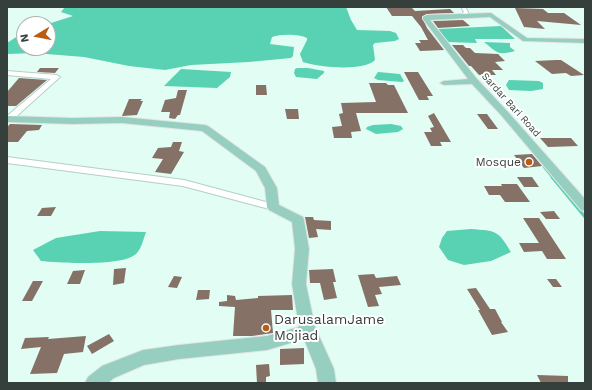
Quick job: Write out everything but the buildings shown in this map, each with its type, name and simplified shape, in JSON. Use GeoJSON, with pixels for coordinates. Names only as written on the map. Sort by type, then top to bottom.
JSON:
{"type":"FeatureCollection","features":[{"type":"Feature","properties":{"kind":"main road"},"geometry":{"type":"LineString","coordinates":[[463,17],[491,15],[525,40],[585,41]]}},
{"type":"Feature","properties":{"kind":"main road","name":"Sardar Bari Road"},"geometry":{"type":"LineString","coordinates":[[463,17],[426,17],[474,81],[504,113],[585,207]]}},
{"type":"Feature","properties":{"kind":"main road"},"geometry":{"type":"LineString","coordinates":[[444,83],[474,81]]}},
{"type":"Feature","properties":{"kind":"main road"},"geometry":{"type":"LineString","coordinates":[[8,119],[72,121],[122,120],[205,128],[261,170],[271,188],[273,207],[298,220],[302,249],[300,284],[309,331],[325,369],[327,383]]}},
{"type":"Feature","properties":{"kind":"main road"},"geometry":{"type":"LineString","coordinates":[[94,383],[108,372],[143,358],[179,352],[267,344],[309,331]]}},
{"type":"Feature","properties":{"kind":"street"},"geometry":{"type":"LineString","coordinates":[[463,7],[466,12],[463,17]]}},
{"type":"Feature","properties":{"kind":"street"},"geometry":{"type":"LineString","coordinates":[[7,72],[57,77],[8,119]]}},
{"type":"Feature","properties":{"kind":"street"},"geometry":{"type":"LineString","coordinates":[[7,160],[184,183],[273,207]]}},
{"type":"Feature","properties":{"kind":"shaded area"},"geometry":{"type":"Polygon","coordinates":[[[65,7],[346,7],[357,30],[390,31],[396,33],[399,39],[395,41],[375,43],[373,45],[375,60],[369,64],[361,66],[329,67],[303,62],[300,54],[307,38],[280,35],[272,37],[270,44],[294,47],[293,56],[291,58],[191,65],[165,70],[129,66],[84,57],[56,55],[56,21],[73,16],[61,12],[65,7]]]}},
{"type":"Feature","properties":{"kind":"shaded area"},"geometry":{"type":"Polygon","coordinates":[[[501,26],[515,39],[475,39],[477,43],[448,42],[438,29],[501,26]]]}},
{"type":"Feature","properties":{"kind":"shaded area"},"geometry":{"type":"Polygon","coordinates":[[[16,37],[16,54],[7,54],[7,43],[16,37]]]}},
{"type":"Feature","properties":{"kind":"shaded area"},"geometry":{"type":"Polygon","coordinates":[[[484,42],[510,43],[510,47],[515,51],[501,53],[495,51],[484,42]]]}},
{"type":"Feature","properties":{"kind":"shaded area"},"geometry":{"type":"Polygon","coordinates":[[[308,68],[324,71],[324,73],[317,79],[296,77],[294,73],[295,69],[308,68]]]}},
{"type":"Feature","properties":{"kind":"shaded area"},"geometry":{"type":"Polygon","coordinates":[[[181,69],[231,72],[230,77],[217,88],[164,86],[181,69]]]}},
{"type":"Feature","properties":{"kind":"shaded area"},"geometry":{"type":"Polygon","coordinates":[[[378,72],[400,74],[404,81],[378,80],[374,78],[378,72]]]}},
{"type":"Feature","properties":{"kind":"shaded area"},"geometry":{"type":"Polygon","coordinates":[[[509,80],[539,81],[543,83],[543,89],[531,91],[509,90],[506,85],[509,80]]]}},
{"type":"Feature","properties":{"kind":"shaded area"},"geometry":{"type":"Polygon","coordinates":[[[391,124],[401,126],[403,129],[398,132],[376,134],[366,129],[367,127],[373,125],[391,124]]]}},
{"type":"Feature","properties":{"kind":"shaded area"},"geometry":{"type":"Polygon","coordinates":[[[471,229],[486,230],[496,233],[503,239],[511,252],[491,261],[464,265],[448,260],[439,247],[442,238],[447,231],[471,229]]]}},
{"type":"Feature","properties":{"kind":"shaded area"},"geometry":{"type":"Polygon","coordinates":[[[100,231],[146,232],[141,246],[136,254],[125,259],[115,261],[88,263],[41,261],[33,250],[56,238],[100,231]]]}},
{"type":"Feature","properties":{"kind":"waterway"},"geometry":{"type":"LineString","coordinates":[[543,163],[544,167],[553,178]]}},
{"type":"Feature","properties":{"kind":"waterway"},"geometry":{"type":"LineString","coordinates":[[552,177],[585,217]]}},
{"type":"Feature","properties":{"kind":"place","name":"Mosque"},"geometry":{"type":"Point","coordinates":[529,162]}},
{"type":"Feature","properties":{"kind":"place","name":"DarusalamJame Mojiad"},"geometry":{"type":"Point","coordinates":[266,328]}}]}
